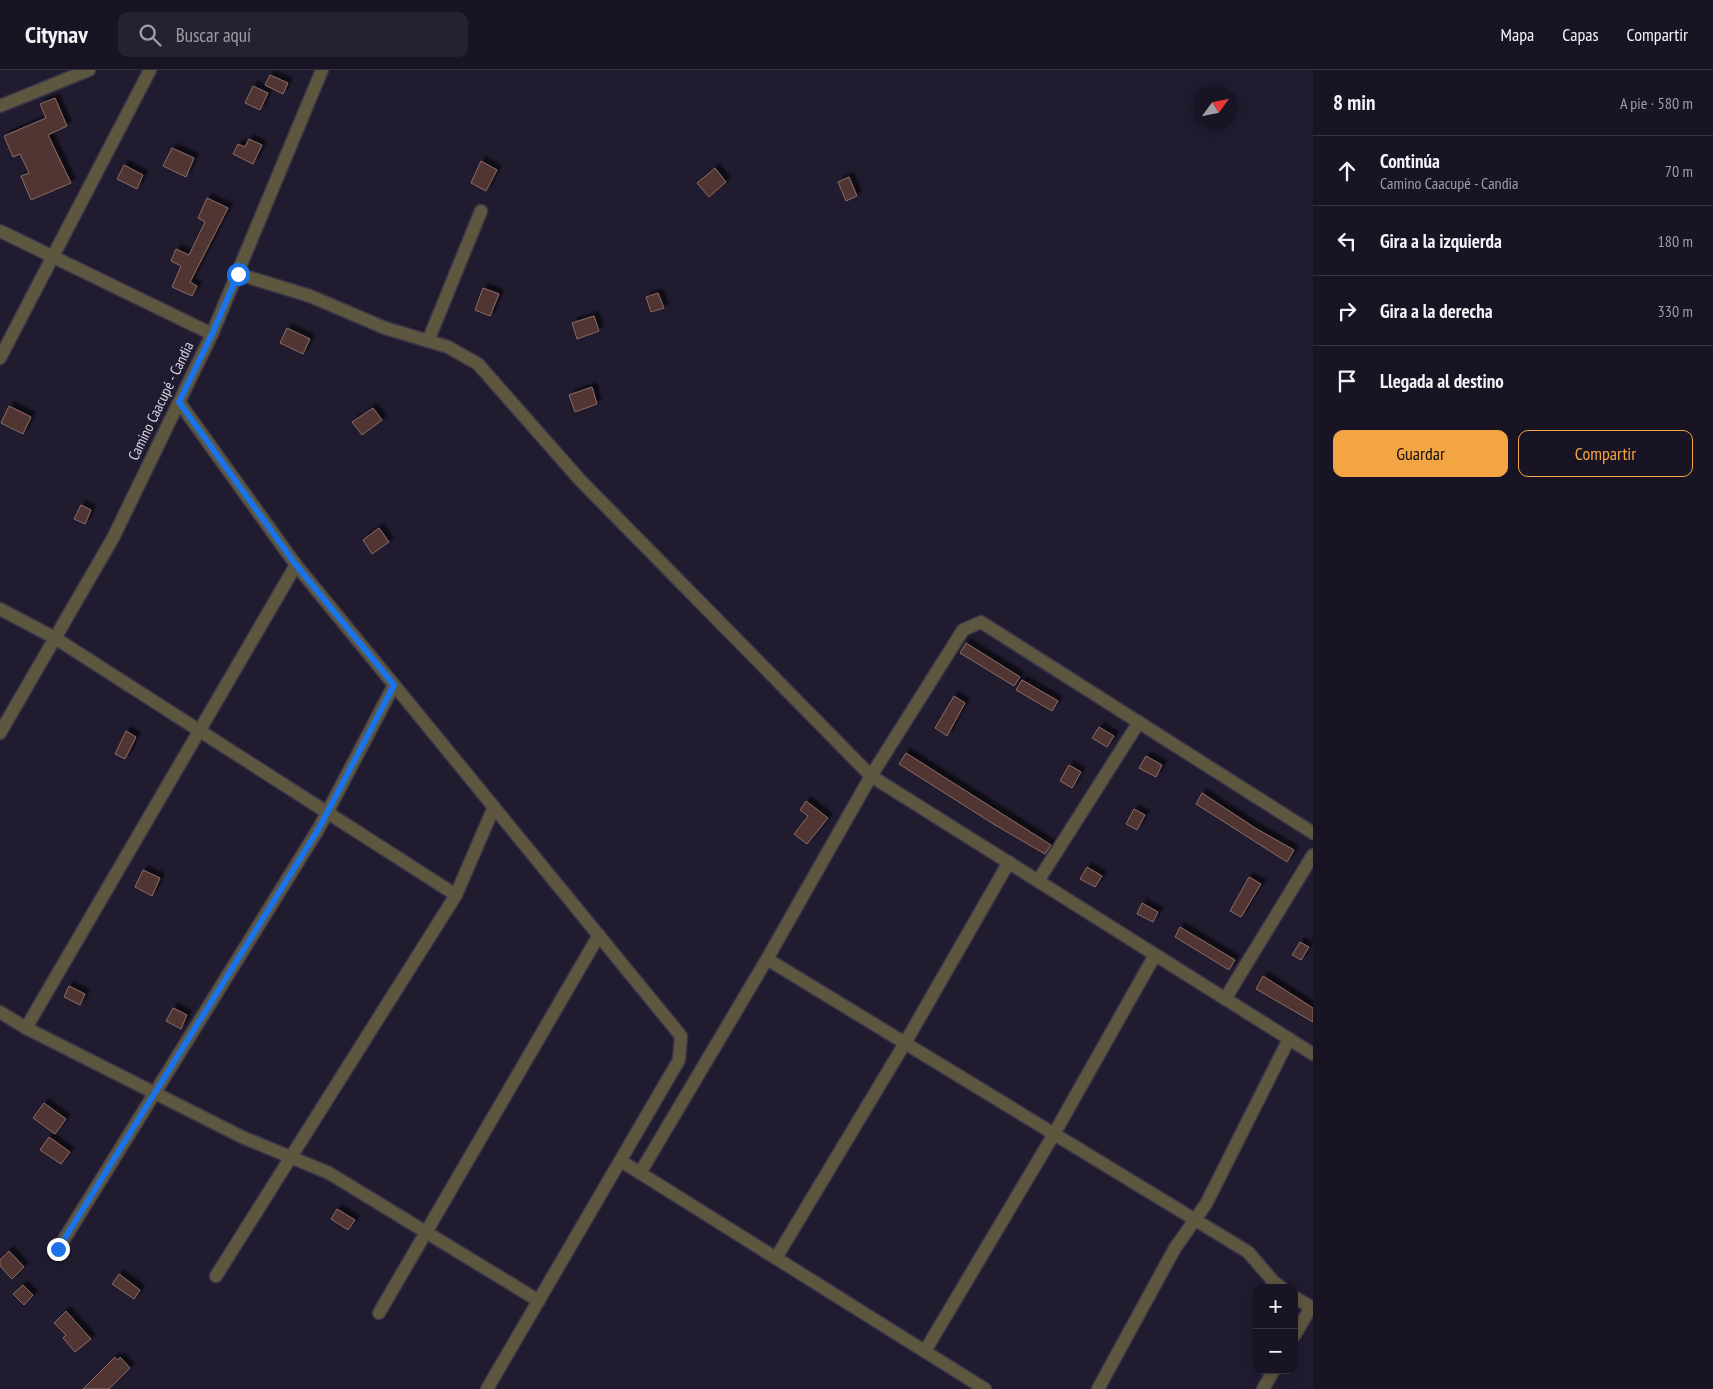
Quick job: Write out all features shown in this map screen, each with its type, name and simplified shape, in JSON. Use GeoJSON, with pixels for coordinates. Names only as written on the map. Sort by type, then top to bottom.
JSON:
{"type":"FeatureCollection","features":[{"type":"Feature","properties":{"kind":"street"},"geometry":{"type":"LineString","coordinates":[[0,106],[89,70]]}},
{"type":"Feature","properties":{"kind":"street"},"geometry":{"type":"LineString","coordinates":[[0,358],[150,70]]}},
{"type":"Feature","properties":{"kind":"street","name":"Camino Caacupé - Candia"},"geometry":{"type":"LineString","coordinates":[[0,733],[113,538],[212,334],[322,70]]}},
{"type":"Feature","properties":{"kind":"street"},"geometry":{"type":"LineString","coordinates":[[428,341],[481,211]]}},
{"type":"Feature","properties":{"kind":"street"},"geometry":{"type":"LineString","coordinates":[[0,232],[212,334]]}},
{"type":"Feature","properties":{"kind":"street"},"geometry":{"type":"LineString","coordinates":[[238,274],[310,296],[385,328],[448,347],[478,364],[581,481],[871,776],[1313,1054]]}},
{"type":"Feature","properties":{"kind":"street"},"geometry":{"type":"LineString","coordinates":[[179,402],[296,565],[681,1036],[679,1060],[487,1389]]}},
{"type":"Feature","properties":{"kind":"street"},"geometry":{"type":"LineString","coordinates":[[26,1028],[296,565]]}},
{"type":"Feature","properties":{"kind":"street"},"geometry":{"type":"LineString","coordinates":[[0,609],[55,638],[456,895]]}},
{"type":"Feature","properties":{"kind":"street"},"geometry":{"type":"LineString","coordinates":[[640,1173],[767,959],[871,776],[963,630],[981,622],[1313,833]]}},
{"type":"Feature","properties":{"kind":"street"},"geometry":{"type":"LineString","coordinates":[[58,1249],[327,813],[394,685]]}},
{"type":"Feature","properties":{"kind":"street"},"geometry":{"type":"LineString","coordinates":[[1038,881],[1139,722]]}},
{"type":"Feature","properties":{"kind":"street"},"geometry":{"type":"LineString","coordinates":[[216,1276],[456,895],[494,806]]}},
{"type":"Feature","properties":{"kind":"street"},"geometry":{"type":"LineString","coordinates":[[1225,999],[1313,856]]}},
{"type":"Feature","properties":{"kind":"street"},"geometry":{"type":"LineString","coordinates":[[776,1258],[905,1043],[1008,862]]}},
{"type":"Feature","properties":{"kind":"street"},"geometry":{"type":"LineString","coordinates":[[379,1313],[599,935]]}},
{"type":"Feature","properties":{"kind":"street"},"geometry":{"type":"LineString","coordinates":[[925,1351],[1054,1134],[1155,955]]}},
{"type":"Feature","properties":{"kind":"street"},"geometry":{"type":"LineString","coordinates":[[767,959],[1248,1252],[1277,1284]]}},
{"type":"Feature","properties":{"kind":"street"},"geometry":{"type":"LineString","coordinates":[[0,1012],[26,1028],[242,1136],[329,1173],[539,1301]]}},
{"type":"Feature","properties":{"kind":"street"},"geometry":{"type":"LineString","coordinates":[[1098,1389],[1175,1248],[1206,1204],[1289,1039]]}},
{"type":"Feature","properties":{"kind":"street"},"geometry":{"type":"LineString","coordinates":[[621,1161],[985,1389]]}},
{"type":"Feature","properties":{"kind":"street"},"geometry":{"type":"LineString","coordinates":[[1298,1299],[1311,1307],[1298,1329]]}},
{"type":"Feature","properties":{"kind":"street"},"geometry":{"type":"LineString","coordinates":[[1262,1389],[1271,1374]]}},
{"type":"Feature","properties":{"kind":"building"},"geometry":{"type":"Polygon","coordinates":[[[270,75],[288,83],[283,94],[265,85],[270,75]]]}},
{"type":"Feature","properties":{"kind":"building"},"geometry":{"type":"Polygon","coordinates":[[[253,86],[268,93],[260,110],[245,103],[253,86]]]}},
{"type":"Feature","properties":{"kind":"building"},"geometry":{"type":"Polygon","coordinates":[[[55,98],[67,126],[48,135],[71,183],[31,200],[21,176],[29,173],[20,154],[13,157],[4,136],[46,118],[40,104],[55,98]]]}},
{"type":"Feature","properties":{"kind":"building"},"geometry":{"type":"Polygon","coordinates":[[[249,139],[262,145],[253,164],[233,154],[238,144],[245,147],[249,139]]]}},
{"type":"Feature","properties":{"kind":"building"},"geometry":{"type":"Polygon","coordinates":[[[172,148],[194,158],[186,177],[163,166],[172,148]]]}},
{"type":"Feature","properties":{"kind":"building"},"geometry":{"type":"Polygon","coordinates":[[[481,161],[497,170],[486,191],[471,183],[481,161]]]}},
{"type":"Feature","properties":{"kind":"building"},"geometry":{"type":"Polygon","coordinates":[[[124,165],[143,175],[137,189],[117,179],[124,165]]]}},
{"type":"Feature","properties":{"kind":"building"},"geometry":{"type":"Polygon","coordinates":[[[715,168],[726,182],[709,197],[697,183],[715,168]]]}},
{"type":"Feature","properties":{"kind":"building"},"geometry":{"type":"Polygon","coordinates":[[[849,177],[857,196],[846,201],[838,182],[849,177]]]}},
{"type":"Feature","properties":{"kind":"building"},"geometry":{"type":"Polygon","coordinates":[[[207,198],[228,208],[190,282],[197,286],[192,296],[172,287],[181,266],[171,261],[176,249],[189,255],[205,222],[198,218],[207,198]]]}},
{"type":"Feature","properties":{"kind":"building"},"geometry":{"type":"Polygon","coordinates":[[[483,288],[499,294],[490,316],[475,310],[483,288]]]}},
{"type":"Feature","properties":{"kind":"building"},"geometry":{"type":"Polygon","coordinates":[[[658,293],[664,308],[651,312],[646,297],[658,293]]]}},
{"type":"Feature","properties":{"kind":"building"},"geometry":{"type":"Polygon","coordinates":[[[594,316],[599,331],[577,339],[572,323],[594,316]]]}},
{"type":"Feature","properties":{"kind":"building"},"geometry":{"type":"Polygon","coordinates":[[[287,328],[310,339],[303,354],[280,343],[287,328]]]}},
{"type":"Feature","properties":{"kind":"building"},"geometry":{"type":"Polygon","coordinates":[[[592,387],[597,404],[575,412],[569,395],[592,387]]]}},
{"type":"Feature","properties":{"kind":"building"},"geometry":{"type":"Polygon","coordinates":[[[9,406],[31,417],[23,434],[1,423],[9,406]]]}},
{"type":"Feature","properties":{"kind":"building"},"geometry":{"type":"Polygon","coordinates":[[[373,408],[382,420],[362,435],[352,422],[373,408]]]}},
{"type":"Feature","properties":{"kind":"building"},"geometry":{"type":"Polygon","coordinates":[[[81,505],[91,510],[85,524],[74,519],[81,505]]]}},
{"type":"Feature","properties":{"kind":"building"},"geometry":{"type":"Polygon","coordinates":[[[379,528],[389,542],[372,554],[363,540],[379,528]]]}},
{"type":"Feature","properties":{"kind":"building"},"geometry":{"type":"Polygon","coordinates":[[[966,643],[1020,677],[1014,686],[960,653],[966,643]]]}},
{"type":"Feature","properties":{"kind":"building"},"geometry":{"type":"Polygon","coordinates":[[[1022,680],[1058,701],[1052,711],[1016,690],[1022,680]]]}},
{"type":"Feature","properties":{"kind":"building"},"geometry":{"type":"Polygon","coordinates":[[[954,696],[965,703],[947,736],[935,728],[954,696]]]}},
{"type":"Feature","properties":{"kind":"building"},"geometry":{"type":"Polygon","coordinates":[[[1099,727],[1114,736],[1107,747],[1092,738],[1099,727]]]}},
{"type":"Feature","properties":{"kind":"building"},"geometry":{"type":"Polygon","coordinates":[[[126,731],[136,737],[125,759],[115,754],[126,731]]]}},
{"type":"Feature","properties":{"kind":"building"},"geometry":{"type":"Polygon","coordinates":[[[906,753],[1051,845],[1045,854],[995,825],[899,764],[906,753]]]}},
{"type":"Feature","properties":{"kind":"building"},"geometry":{"type":"Polygon","coordinates":[[[1146,756],[1162,765],[1156,777],[1139,768],[1146,756]]]}},
{"type":"Feature","properties":{"kind":"building"},"geometry":{"type":"Polygon","coordinates":[[[1069,765],[1081,772],[1072,788],[1060,781],[1069,765]]]}},
{"type":"Feature","properties":{"kind":"building"},"geometry":{"type":"Polygon","coordinates":[[[1202,793],[1255,828],[1294,850],[1287,862],[1196,804],[1202,793]]]}},
{"type":"Feature","properties":{"kind":"building"},"geometry":{"type":"Polygon","coordinates":[[[806,801],[828,818],[807,844],[794,834],[808,816],[800,810],[806,801]]]}},
{"type":"Feature","properties":{"kind":"building"},"geometry":{"type":"Polygon","coordinates":[[[1134,809],[1145,815],[1137,830],[1126,824],[1134,809]]]}},
{"type":"Feature","properties":{"kind":"building"},"geometry":{"type":"Polygon","coordinates":[[[1087,867],[1102,876],[1095,887],[1080,879],[1087,867]]]}},
{"type":"Feature","properties":{"kind":"building"},"geometry":{"type":"Polygon","coordinates":[[[143,870],[160,878],[152,896],[135,887],[143,870]]]}},
{"type":"Feature","properties":{"kind":"building"},"geometry":{"type":"Polygon","coordinates":[[[1249,877],[1261,884],[1241,917],[1230,911],[1249,877]]]}},
{"type":"Feature","properties":{"kind":"building"},"geometry":{"type":"Polygon","coordinates":[[[1142,903],[1158,912],[1153,922],[1137,914],[1142,903]]]}},
{"type":"Feature","properties":{"kind":"building"},"geometry":{"type":"Polygon","coordinates":[[[1180,927],[1235,960],[1229,970],[1175,937],[1180,927]]]}},
{"type":"Feature","properties":{"kind":"building"},"geometry":{"type":"Polygon","coordinates":[[[1300,942],[1309,947],[1301,960],[1292,955],[1300,942]]]}},
{"type":"Feature","properties":{"kind":"building"},"geometry":{"type":"Polygon","coordinates":[[[1263,976],[1313,1008],[1313,1022],[1256,989],[1263,976]]]}},
{"type":"Feature","properties":{"kind":"building"},"geometry":{"type":"Polygon","coordinates":[[[69,986],[85,994],[80,1005],[64,997],[69,986]]]}},
{"type":"Feature","properties":{"kind":"building"},"geometry":{"type":"Polygon","coordinates":[[[173,1008],[187,1015],[181,1029],[166,1021],[173,1008]]]}},
{"type":"Feature","properties":{"kind":"building"},"geometry":{"type":"Polygon","coordinates":[[[44,1103],[66,1119],[55,1134],[33,1118],[44,1103]]]}},
{"type":"Feature","properties":{"kind":"building"},"geometry":{"type":"Polygon","coordinates":[[[49,1137],[70,1152],[61,1164],[40,1150],[49,1137]]]}},
{"type":"Feature","properties":{"kind":"building"},"geometry":{"type":"Polygon","coordinates":[[[337,1209],[355,1220],[348,1230],[331,1219],[337,1209]]]}},
{"type":"Feature","properties":{"kind":"building"},"geometry":{"type":"Polygon","coordinates":[[[9,1251],[24,1267],[12,1279],[0,1266],[0,1260],[9,1251]]]}},
{"type":"Feature","properties":{"kind":"building"},"geometry":{"type":"Polygon","coordinates":[[[119,1274],[140,1290],[134,1299],[112,1284],[119,1274]]]}},
{"type":"Feature","properties":{"kind":"building"},"geometry":{"type":"Polygon","coordinates":[[[23,1285],[33,1295],[24,1305],[13,1294],[23,1285]]]}},
{"type":"Feature","properties":{"kind":"building"},"geometry":{"type":"Polygon","coordinates":[[[66,1311],[91,1339],[75,1352],[63,1338],[66,1335],[54,1323],[66,1311]]]}},
{"type":"Feature","properties":{"kind":"building"},"geometry":{"type":"Polygon","coordinates":[[[115,1357],[118,1360],[120,1357],[130,1368],[109,1389],[83,1389],[115,1357]]]}},
{"type":"Feature","properties":{"kind":"route"},"geometry":{"type":"LineString","coordinates":[[58,1249],[319,828],[394,685],[296,565],[179,402],[212,334],[238,274]]}}]}
